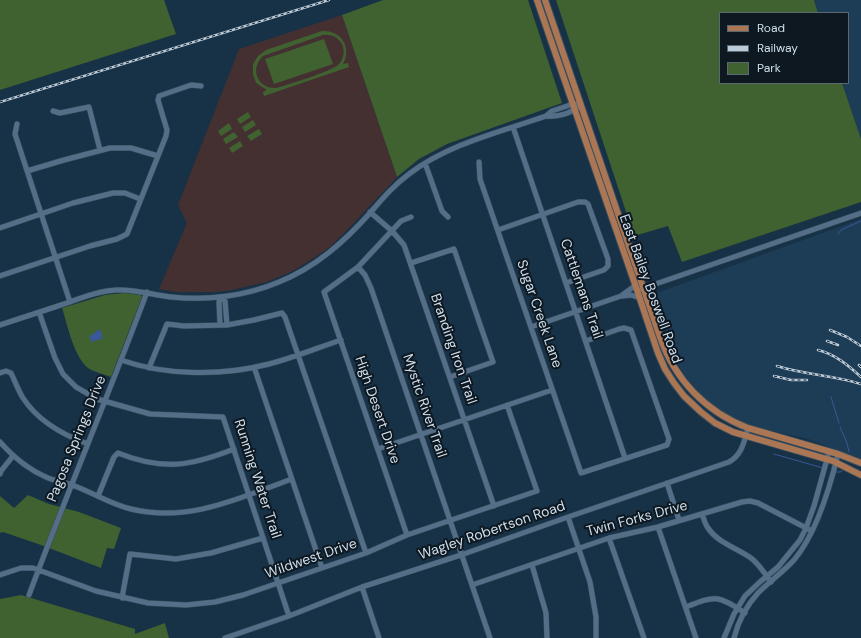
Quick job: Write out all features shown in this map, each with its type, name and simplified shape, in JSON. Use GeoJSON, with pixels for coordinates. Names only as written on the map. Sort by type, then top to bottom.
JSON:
{"type":"FeatureCollection","features":[{"type":"Feature","properties":{"kind":"main road","name":"East Bailey Boswell Road"},"geometry":{"type":"LineString","coordinates":[[537,0],[639,288],[664,348],[682,380],[714,411],[734,422],[748,428],[838,454],[861,464]]}},
{"type":"Feature","properties":{"kind":"main road","name":"East Bailey Boswell Road"},"geometry":{"type":"LineString","coordinates":[[545,0],[581,104],[658,353],[665,369],[674,383],[692,404],[715,423],[733,432],[836,462],[861,475]]}},
{"type":"Feature","properties":{"kind":"main road"},"geometry":{"type":"LineString","coordinates":[[546,26],[553,23]]}},
{"type":"Feature","properties":{"kind":"street"},"geometry":{"type":"LineString","coordinates":[[0,276],[124,236],[166,136],[167,130],[158,100],[159,96],[191,85],[201,86]]}},
{"type":"Feature","properties":{"kind":"street"},"geometry":{"type":"LineString","coordinates":[[0,325],[93,294],[109,291],[127,290],[181,298],[222,296],[264,288],[305,270],[337,246],[386,193],[409,173],[425,163],[456,147],[546,116],[552,111],[574,107],[581,104]]}},
{"type":"Feature","properties":{"kind":"street"},"geometry":{"type":"LineString","coordinates":[[53,111],[60,113],[89,107],[100,150]]}},
{"type":"Feature","properties":{"kind":"street"},"geometry":{"type":"LineString","coordinates":[[17,124],[15,134],[70,302]]}},
{"type":"Feature","properties":{"kind":"street","name":"Cattlemans Trail"},"geometry":{"type":"LineString","coordinates":[[513,128],[625,458]]}},
{"type":"Feature","properties":{"kind":"street"},"geometry":{"type":"LineString","coordinates":[[27,171],[100,150],[124,147],[158,156]]}},
{"type":"Feature","properties":{"kind":"street","name":"Sugar Creek Lane"},"geometry":{"type":"LineString","coordinates":[[478,162],[480,179],[581,473],[625,458]]}},
{"type":"Feature","properties":{"kind":"street"},"geometry":{"type":"LineString","coordinates":[[425,163],[442,211],[448,217]]}},
{"type":"Feature","properties":{"kind":"street"},"geometry":{"type":"LineString","coordinates":[[0,228],[79,201],[113,192],[125,193],[140,199]]}},
{"type":"Feature","properties":{"kind":"street"},"geometry":{"type":"LineString","coordinates":[[498,230],[578,202],[585,202],[590,206],[608,259],[608,266],[604,270],[566,283]]}},
{"type":"Feature","properties":{"kind":"street","name":"Branding Iron Trail"},"geometry":{"type":"LineString","coordinates":[[370,212],[392,231],[404,245],[494,506]]}},
{"type":"Feature","properties":{"kind":"street"},"geometry":{"type":"LineString","coordinates":[[530,326],[861,213]]}},
{"type":"Feature","properties":{"kind":"street"},"geometry":{"type":"LineString","coordinates":[[358,267],[401,221],[411,217]]}},
{"type":"Feature","properties":{"kind":"street"},"geometry":{"type":"LineString","coordinates":[[411,263],[454,249],[493,362],[450,376]]}},
{"type":"Feature","properties":{"kind":"street","name":"High Desert Drive"},"geometry":{"type":"LineString","coordinates":[[358,267],[324,292],[407,535]]}},
{"type":"Feature","properties":{"kind":"street","name":"Mystic River Trail"},"geometry":{"type":"LineString","coordinates":[[358,267],[365,275],[371,288],[422,434],[490,638]]}},
{"type":"Feature","properties":{"kind":"street","name":"Pagosa Springs Drive"},"geometry":{"type":"LineString","coordinates":[[29,594],[105,402],[146,292]]}},
{"type":"Feature","properties":{"kind":"street"},"geometry":{"type":"LineString","coordinates":[[621,296],[631,295],[640,298]]}},
{"type":"Feature","properties":{"kind":"street"},"geometry":{"type":"LineString","coordinates":[[222,296],[225,301],[227,324]]}},
{"type":"Feature","properties":{"kind":"street"},"geometry":{"type":"LineString","coordinates":[[220,325],[219,302],[222,296]]}},
{"type":"Feature","properties":{"kind":"street","name":"Running Water Trail"},"geometry":{"type":"LineString","coordinates":[[39,312],[55,358],[63,374],[76,387],[97,399],[150,414],[224,417],[289,616]]}},
{"type":"Feature","properties":{"kind":"street"},"geometry":{"type":"LineString","coordinates":[[149,368],[167,324],[184,326],[220,325],[254,320],[282,313],[285,317],[366,553]]}},
{"type":"Feature","properties":{"kind":"street"},"geometry":{"type":"LineString","coordinates":[[586,341],[619,329],[624,328],[631,330],[669,439],[667,445],[625,458]]}},
{"type":"Feature","properties":{"kind":"street"},"geometry":{"type":"LineString","coordinates":[[121,360],[149,368],[177,371],[228,371],[254,367],[298,355],[341,340]]}},
{"type":"Feature","properties":{"kind":"street"},"geometry":{"type":"LineString","coordinates":[[254,367],[322,568]]}},
{"type":"Feature","properties":{"kind":"street"},"geometry":{"type":"LineString","coordinates":[[0,373],[6,371],[11,373],[23,398],[35,412],[52,427],[68,437],[88,444]]}},
{"type":"Feature","properties":{"kind":"street"},"geometry":{"type":"LineString","coordinates":[[378,449],[552,390]]}},
{"type":"Feature","properties":{"kind":"street","name":"Wildwest Drive"},"geometry":{"type":"LineString","coordinates":[[0,575],[25,568],[38,569],[86,588],[122,598],[170,605],[201,604],[229,599],[279,583],[366,553],[407,535],[537,491],[508,405]]}},
{"type":"Feature","properties":{"kind":"street","name":"Wagley Robertson Road"},"geometry":{"type":"LineString","coordinates":[[225,638],[289,616],[362,588],[462,555],[733,460],[742,450],[748,428]]}},
{"type":"Feature","properties":{"kind":"street"},"geometry":{"type":"LineString","coordinates":[[0,442],[13,456],[35,472],[130,509],[159,513],[176,513],[210,508],[292,479]]}},
{"type":"Feature","properties":{"kind":"street"},"geometry":{"type":"LineString","coordinates":[[98,496],[114,457],[118,453],[150,464],[175,465],[213,458],[234,449]]}},
{"type":"Feature","properties":{"kind":"street"},"geometry":{"type":"LineString","coordinates":[[724,638],[745,596],[778,567],[794,549],[806,528],[830,452]]}},
{"type":"Feature","properties":{"kind":"street"},"geometry":{"type":"LineString","coordinates":[[734,638],[737,626],[758,593],[794,560],[812,531],[838,454]]}},
{"type":"Feature","properties":{"kind":"street"},"geometry":{"type":"LineString","coordinates":[[0,474],[13,456]]}},
{"type":"Feature","properties":{"kind":"street"},"geometry":{"type":"LineString","coordinates":[[667,483],[680,520]]}},
{"type":"Feature","properties":{"kind":"street","name":"Twin Forks Drive"},"geometry":{"type":"LineString","coordinates":[[472,585],[608,538],[658,527],[742,502],[758,503],[812,531]]}},
{"type":"Feature","properties":{"kind":"street"},"geometry":{"type":"LineString","coordinates":[[702,514],[707,527],[713,535],[753,560],[771,582]]}},
{"type":"Feature","properties":{"kind":"street"},"geometry":{"type":"LineString","coordinates":[[568,517],[590,582],[596,617],[596,638]]}},
{"type":"Feature","properties":{"kind":"street"},"geometry":{"type":"LineString","coordinates":[[658,527],[696,638]]}},
{"type":"Feature","properties":{"kind":"street"},"geometry":{"type":"LineString","coordinates":[[122,598],[130,554],[176,559],[211,553],[263,538]]}},
{"type":"Feature","properties":{"kind":"street"},"geometry":{"type":"LineString","coordinates":[[608,538],[644,638]]}},
{"type":"Feature","properties":{"kind":"street"},"geometry":{"type":"LineString","coordinates":[[532,565],[546,614],[546,638]]}},
{"type":"Feature","properties":{"kind":"street"},"geometry":{"type":"LineString","coordinates":[[362,588],[379,638]]}},
{"type":"Feature","properties":{"kind":"street"},"geometry":{"type":"LineString","coordinates":[[686,607],[704,600],[719,598],[745,612]]}},
{"type":"Feature","properties":{"kind":"shaded area"},"geometry":{"type":"Polygon","coordinates":[[[814,0],[861,0],[861,139],[842,84],[849,84],[849,12],[818,12],[814,0]]]}},
{"type":"Feature","properties":{"kind":"shaded area"},"geometry":{"type":"Polygon","coordinates":[[[342,15],[397,177],[331,246],[293,271],[267,282],[232,290],[217,292],[175,292],[159,289],[187,223],[178,205],[239,49],[342,15]]]}},
{"type":"Feature","properties":{"kind":"shaded area"},"geometry":{"type":"Polygon","coordinates":[[[861,219],[861,460],[808,439],[754,427],[725,413],[705,399],[686,377],[674,359],[654,294],[861,219]]]}},
{"type":"Feature","properties":{"kind":"green space"},"geometry":{"type":"Polygon","coordinates":[[[0,0],[164,0],[176,34],[0,90],[0,0]]]}},
{"type":"Feature","properties":{"kind":"green space"},"geometry":{"type":"Polygon","coordinates":[[[383,0],[528,0],[562,103],[447,144],[419,159],[397,177],[342,15],[383,0]]]}},
{"type":"Feature","properties":{"kind":"green space"},"geometry":{"type":"Polygon","coordinates":[[[556,0],[814,0],[818,12],[719,12],[719,84],[842,84],[861,139],[861,202],[682,262],[668,226],[634,236],[556,0]]]}},
{"type":"Feature","properties":{"kind":"green space"},"geometry":{"type":"Polygon","coordinates":[[[322,31],[329,31],[340,37],[346,46],[346,58],[343,64],[348,63],[349,67],[264,96],[263,92],[267,90],[256,83],[253,74],[253,64],[258,56],[266,50],[322,31]],[[326,35],[263,56],[259,61],[256,72],[260,82],[264,85],[276,88],[334,68],[342,60],[342,44],[336,38],[326,35]]]}},
{"type":"Feature","properties":{"kind":"green space"},"geometry":{"type":"Polygon","coordinates":[[[324,39],[333,64],[274,84],[265,59],[324,39]]]}},
{"type":"Feature","properties":{"kind":"green space"},"geometry":{"type":"Polygon","coordinates":[[[248,112],[251,117],[240,124],[237,119],[248,112]]]}},
{"type":"Feature","properties":{"kind":"green space"},"geometry":{"type":"Polygon","coordinates":[[[253,120],[256,125],[245,132],[242,127],[253,120]]]}},
{"type":"Feature","properties":{"kind":"green space"},"geometry":{"type":"Polygon","coordinates":[[[229,123],[232,129],[221,136],[218,131],[229,123]]]}},
{"type":"Feature","properties":{"kind":"green space"},"geometry":{"type":"Polygon","coordinates":[[[259,129],[262,134],[251,141],[247,136],[259,129]]]}},
{"type":"Feature","properties":{"kind":"green space"},"geometry":{"type":"Polygon","coordinates":[[[234,132],[238,137],[226,144],[223,139],[234,132]]]}},
{"type":"Feature","properties":{"kind":"green space"},"geometry":{"type":"Polygon","coordinates":[[[240,141],[243,146],[232,153],[229,148],[240,141]]]}},
{"type":"Feature","properties":{"kind":"green space"},"geometry":{"type":"Polygon","coordinates":[[[124,293],[141,295],[142,297],[111,377],[88,368],[78,356],[62,308],[105,295],[124,293]]]}},
{"type":"Feature","properties":{"kind":"green space"},"geometry":{"type":"Polygon","coordinates":[[[28,495],[49,504],[79,512],[121,528],[114,549],[107,548],[101,568],[41,545],[3,532],[0,533],[0,496],[14,508],[28,495]]]}},
{"type":"Feature","properties":{"kind":"green space"},"geometry":{"type":"Polygon","coordinates":[[[21,595],[135,629],[135,634],[165,623],[169,638],[0,638],[0,599],[21,595]]]}},
{"type":"Feature","properties":{"kind":"water"},"geometry":{"type":"Polygon","coordinates":[[[96,330],[101,331],[103,338],[92,342],[89,336],[95,333],[96,330]]]}},
{"type":"Feature","properties":{"kind":"waterway"},"geometry":{"type":"LineString","coordinates":[[838,234],[841,230],[861,221]]}},
{"type":"Feature","properties":{"kind":"waterway"},"geometry":{"type":"LineString","coordinates":[[831,397],[839,423]]}},
{"type":"Feature","properties":{"kind":"waterway"},"geometry":{"type":"LineString","coordinates":[[840,427],[849,452]]}},
{"type":"Feature","properties":{"kind":"waterway"},"geometry":{"type":"LineString","coordinates":[[774,454],[823,468]]}},
{"type":"Feature","properties":{"kind":"waterway"},"geometry":{"type":"LineString","coordinates":[[836,472],[842,471]]}},
{"type":"Feature","properties":{"kind":"railway"},"geometry":{"type":"LineString","coordinates":[[0,102],[329,0]]}},
{"type":"Feature","properties":{"kind":"railway"},"geometry":{"type":"LineString","coordinates":[[830,330],[847,337],[861,346]]}},
{"type":"Feature","properties":{"kind":"railway"},"geometry":{"type":"LineString","coordinates":[[827,341],[838,345]]}},
{"type":"Feature","properties":{"kind":"railway"},"geometry":{"type":"LineString","coordinates":[[818,350],[836,357],[861,377]]}},
{"type":"Feature","properties":{"kind":"railway"},"geometry":{"type":"LineString","coordinates":[[777,366],[861,384]]}},
{"type":"Feature","properties":{"kind":"railway"},"geometry":{"type":"LineString","coordinates":[[774,376],[791,380],[807,380]]}}]}
